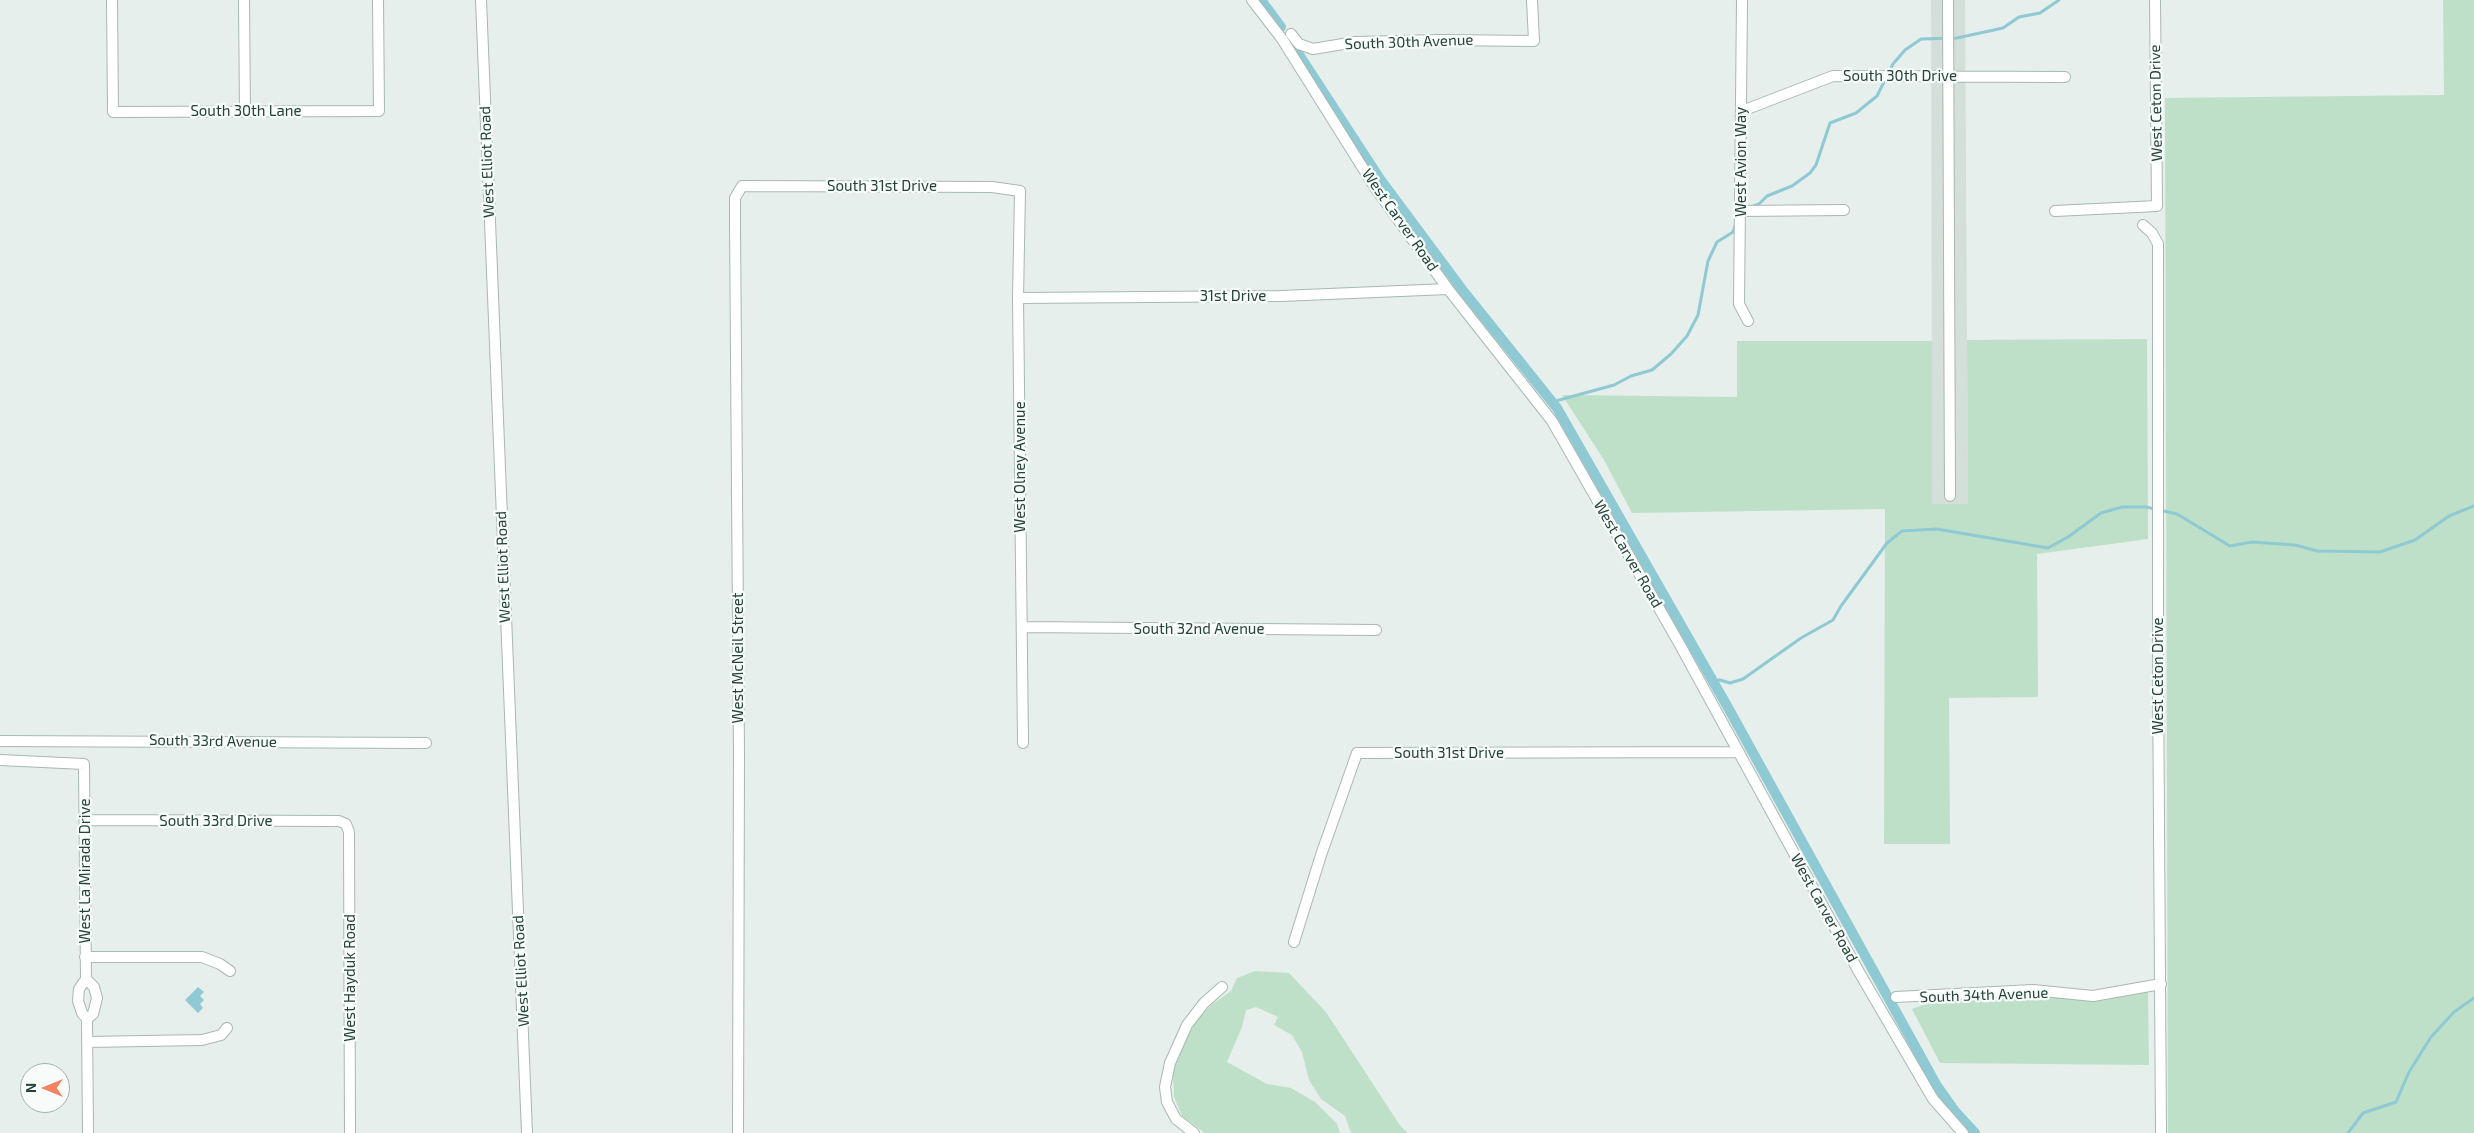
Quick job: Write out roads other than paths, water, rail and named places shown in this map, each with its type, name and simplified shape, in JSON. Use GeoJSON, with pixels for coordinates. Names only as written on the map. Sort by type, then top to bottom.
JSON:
{"type":"FeatureCollection","features":[{"type":"Feature","properties":{"kind":"street","name":"South 30th Lane"},"geometry":{"type":"LineString","coordinates":[[112,0],[113,112],[379,111],[378,0]]}},
{"type":"Feature","properties":{"kind":"street"},"geometry":{"type":"LineString","coordinates":[[244,0],[245,111]]}},
{"type":"Feature","properties":{"kind":"street","name":"West Elliot Road"},"geometry":{"type":"LineString","coordinates":[[481,0],[528,1133]]}},
{"type":"Feature","properties":{"kind":"street","name":"West Carver Road"},"geometry":{"type":"LineString","coordinates":[[1252,0],[1282,39],[1376,189],[1448,289],[1552,420],[1739,752],[1859,972],[1933,1099],[1963,1133]]}},
{"type":"Feature","properties":{"kind":"street","name":"South 30th Avenue"},"geometry":{"type":"LineString","coordinates":[[1291,34],[1299,44],[1314,49],[1355,42],[1440,40],[1534,41],[1532,0]]}},
{"type":"Feature","properties":{"kind":"street","name":"West Avion Way"},"geometry":{"type":"LineString","coordinates":[[1742,0],[1739,304],[1748,321]]}},
{"type":"Feature","properties":{"kind":"street"},"geometry":{"type":"LineString","coordinates":[[1948,0],[1950,496]]}},
{"type":"Feature","properties":{"kind":"street","name":"West Ceton Drive"},"geometry":{"type":"LineString","coordinates":[[2055,211],[2157,206],[2155,0]]}},
{"type":"Feature","properties":{"kind":"street","name":"South 30th Drive"},"geometry":{"type":"LineString","coordinates":[[1742,111],[1833,76],[2064,77]]}},
{"type":"Feature","properties":{"kind":"street","name":"South 31st Drive"},"geometry":{"type":"LineString","coordinates":[[742,186],[992,187],[1020,191]]}},
{"type":"Feature","properties":{"kind":"street","name":"West McNeil Street"},"geometry":{"type":"LineString","coordinates":[[738,1133],[739,753],[735,198],[742,186]]}},
{"type":"Feature","properties":{"kind":"street","name":"West Olney Avenue"},"geometry":{"type":"LineString","coordinates":[[1020,191],[1018,298],[1023,743]]}},
{"type":"Feature","properties":{"kind":"street"},"geometry":{"type":"LineString","coordinates":[[1741,211],[1844,210]]}},
{"type":"Feature","properties":{"kind":"street","name":"West Ceton Drive"},"geometry":{"type":"LineString","coordinates":[[2143,225],[2156,238],[2158,254],[2161,1133]]}},
{"type":"Feature","properties":{"kind":"street","name":"31st Drive"},"geometry":{"type":"LineString","coordinates":[[1018,298],[1281,296],[1448,289]]}},
{"type":"Feature","properties":{"kind":"street","name":"South 32nd Avenue"},"geometry":{"type":"LineString","coordinates":[[1022,627],[1376,630]]}},
{"type":"Feature","properties":{"kind":"street","name":"South 33rd Avenue"},"geometry":{"type":"LineString","coordinates":[[0,741],[426,743]]}},
{"type":"Feature","properties":{"kind":"street","name":"South 31st Drive"},"geometry":{"type":"LineString","coordinates":[[1294,942],[1321,855],[1357,753],[1739,752]]}},
{"type":"Feature","properties":{"kind":"street","name":"West La Mirada Drive"},"geometry":{"type":"LineString","coordinates":[[0,760],[84,764],[86,980],[79,989],[78,1001],[82,1013],[87,1018],[88,1133]]}},
{"type":"Feature","properties":{"kind":"street","name":"South 33rd Drive"},"geometry":{"type":"LineString","coordinates":[[84,820],[339,821],[346,824]]}},
{"type":"Feature","properties":{"kind":"street","name":"West Hayduk Road"},"geometry":{"type":"LineString","coordinates":[[346,824],[350,832],[350,1133]]}},
{"type":"Feature","properties":{"kind":"street"},"geometry":{"type":"LineString","coordinates":[[86,958],[202,958],[220,964],[230,971]]}},
{"type":"Feature","properties":{"kind":"street","name":"West La Mirada Drive"},"geometry":{"type":"LineString","coordinates":[[86,980],[94,987],[97,998],[93,1014],[87,1018]]}},
{"type":"Feature","properties":{"kind":"street","name":"South 34th Avenue"},"geometry":{"type":"LineString","coordinates":[[1896,998],[2033,990],[2093,996],[2161,984]]}},
{"type":"Feature","properties":{"kind":"street"},"geometry":{"type":"LineString","coordinates":[[1194,1133],[1176,1119],[1167,1102],[1165,1087],[1170,1063],[1187,1025],[1204,1003],[1222,987]]}},
{"type":"Feature","properties":{"kind":"street"},"geometry":{"type":"LineString","coordinates":[[87,1042],[202,1040],[221,1035],[227,1028]]}},
{"type":"Feature","properties":{"kind":"water"},"geometry":{"type":"Polygon","coordinates":[[[198,987],[204,992],[200,996],[204,1000],[200,1004],[203,1008],[198,1013],[185,1000],[198,987]]]}},
{"type":"Feature","properties":{"kind":"waterway"},"geometry":{"type":"LineString","coordinates":[[1261,0],[1281,27]]}},
{"type":"Feature","properties":{"kind":"waterway"},"geometry":{"type":"LineString","coordinates":[[1751,207],[1759,204],[1767,196],[1792,186],[1810,173],[1816,165],[1830,123],[1856,113],[1877,96],[1893,64],[1905,50],[1921,39],[1957,38],[2003,28],[2019,17],[2040,13],[2059,0]]}},
{"type":"Feature","properties":{"kind":"waterway"},"geometry":{"type":"LineString","coordinates":[[1296,50],[1380,179],[1464,292],[1557,408],[1726,704],[1937,1086],[1954,1110],[1975,1133]]}},
{"type":"Feature","properties":{"kind":"waterway"},"geometry":{"type":"LineString","coordinates":[[1552,402],[1614,385],[1631,376],[1652,370],[1671,354],[1687,336],[1698,315],[1708,261],[1717,242],[1733,232],[1736,223]]}},
{"type":"Feature","properties":{"kind":"waterway"},"geometry":{"type":"LineString","coordinates":[[1712,681],[1720,680],[1730,683],[1743,679],[1801,638],[1833,620],[1887,543],[1902,531],[1937,529],[2048,548],[2068,537],[2101,513],[2122,507],[2146,507],[2177,514],[2230,546],[2252,542],[2295,545],[2317,551],[2380,552],[2415,540],[2449,516],[2474,506]]}},
{"type":"Feature","properties":{"kind":"waterway"},"geometry":{"type":"LineString","coordinates":[[2348,1133],[2363,1113],[2396,1102],[2409,1072],[2431,1037],[2454,1012],[2474,998]]}}]}
